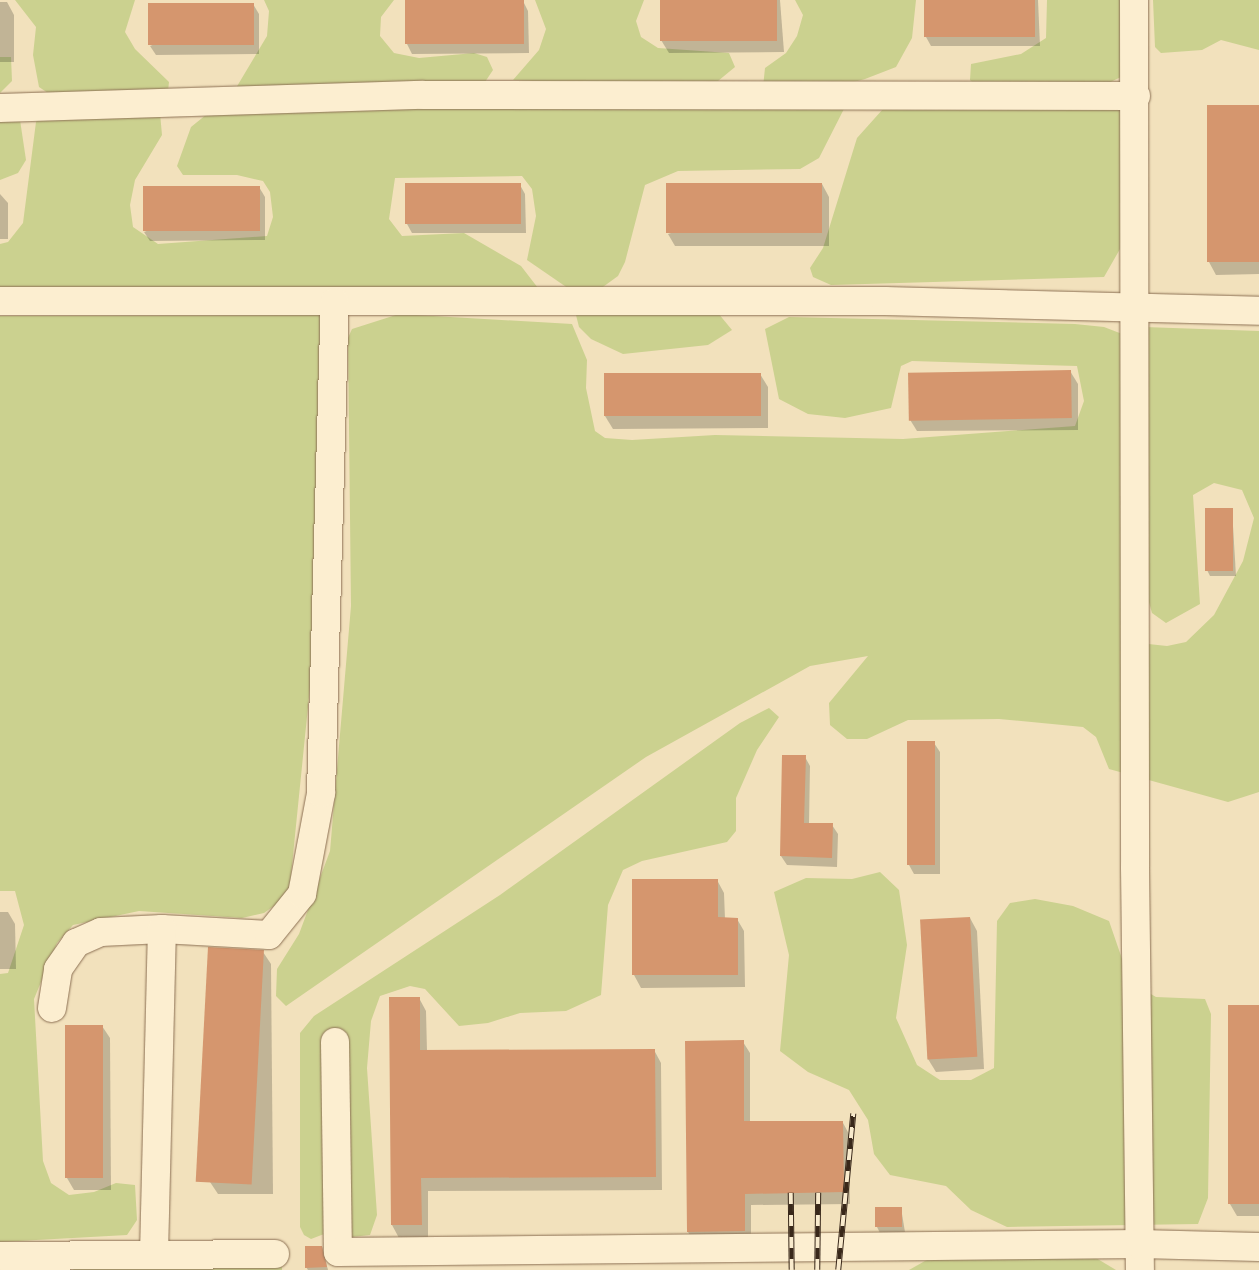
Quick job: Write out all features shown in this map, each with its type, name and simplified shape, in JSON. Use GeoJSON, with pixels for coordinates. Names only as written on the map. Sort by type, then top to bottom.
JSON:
{"type":"FeatureCollection","features":[{"type":"Feature","properties":{"kind":"lane"},"geometry":{"type":"LineString","coordinates":[[1134,0],[1137,307],[1135,867],[1140,1257]]}},
{"type":"Feature","properties":{"kind":"lane"},"geometry":{"type":"LineString","coordinates":[[0,108],[423,95],[1136,96]]}},
{"type":"Feature","properties":{"kind":"lane"},"geometry":{"type":"LineString","coordinates":[[0,301],[886,302],[1259,311]]}},
{"type":"Feature","properties":{"kind":"lane"},"geometry":{"type":"LineString","coordinates":[[52,1008],[58,969],[76,942],[101,932],[162,929],[269,935],[302,894],[322,793],[335,302]]}},
{"type":"Feature","properties":{"kind":"lane"},"geometry":{"type":"LineString","coordinates":[[154,1254],[162,929]]}},
{"type":"Feature","properties":{"kind":"lane"},"geometry":{"type":"LineString","coordinates":[[335,1042],[338,1261],[1140,1257],[1259,1247]]}},
{"type":"Feature","properties":{"kind":"lane"},"geometry":{"type":"LineString","coordinates":[[0,1256],[274,1254]]}},
{"type":"Feature","properties":{"kind":"green space"},"geometry":{"type":"Polygon","coordinates":[[[15,0],[135,0],[125,32],[135,49],[169,82],[168,91],[51,95],[39,87],[33,55],[36,27],[15,0]]]}},
{"type":"Feature","properties":{"kind":"green space"},"geometry":{"type":"Polygon","coordinates":[[[264,0],[394,0],[381,17],[380,36],[394,53],[419,58],[474,53],[487,57],[493,70],[485,82],[236,88],[267,36],[269,11],[264,0]]]}},
{"type":"Feature","properties":{"kind":"green space"},"geometry":{"type":"Polygon","coordinates":[[[535,0],[644,0],[636,21],[641,37],[658,48],[729,53],[735,67],[718,81],[692,89],[513,80],[539,50],[546,29],[535,0]]]}},
{"type":"Feature","properties":{"kind":"green space"},"geometry":{"type":"Polygon","coordinates":[[[795,0],[916,0],[912,38],[896,67],[865,79],[839,86],[763,87],[765,68],[786,53],[797,36],[803,15],[795,0]]]}},
{"type":"Feature","properties":{"kind":"green space"},"geometry":{"type":"Polygon","coordinates":[[[1047,0],[1123,0],[1123,76],[1098,88],[978,88],[970,80],[971,64],[1021,54],[1046,38],[1047,0]]]}},
{"type":"Feature","properties":{"kind":"green space"},"geometry":{"type":"Polygon","coordinates":[[[1153,0],[1259,0],[1259,50],[1221,40],[1202,50],[1161,53],[1155,47],[1153,0]]]}},
{"type":"Feature","properties":{"kind":"green space"},"geometry":{"type":"Polygon","coordinates":[[[0,57],[11,57],[12,81],[0,93],[0,57]]]}},
{"type":"Feature","properties":{"kind":"green space"},"geometry":{"type":"Polygon","coordinates":[[[847,103],[819,158],[800,169],[678,171],[645,185],[625,262],[618,276],[596,292],[575,293],[527,260],[536,216],[532,189],[522,176],[395,178],[389,219],[402,236],[464,233],[521,266],[538,288],[0,291],[0,244],[8,242],[23,223],[36,122],[43,113],[160,113],[162,135],[135,180],[130,205],[133,227],[158,244],[267,236],[273,217],[270,192],[263,181],[237,175],[183,175],[177,166],[191,127],[212,110],[847,103]]]}},
{"type":"Feature","properties":{"kind":"green space"},"geometry":{"type":"Polygon","coordinates":[[[883,109],[1125,110],[1124,242],[1104,277],[831,285],[813,277],[810,268],[823,248],[857,138],[883,109]]]}},
{"type":"Feature","properties":{"kind":"green space"},"geometry":{"type":"Polygon","coordinates":[[[0,120],[20,120],[26,160],[18,173],[0,180],[0,120]]]}},
{"type":"Feature","properties":{"kind":"green space"},"geometry":{"type":"Polygon","coordinates":[[[718,313],[732,330],[708,345],[623,354],[591,339],[579,327],[576,315],[718,313]]]}},
{"type":"Feature","properties":{"kind":"green space"},"geometry":{"type":"Polygon","coordinates":[[[399,314],[572,324],[587,360],[586,388],[595,431],[605,438],[632,440],[715,435],[903,439],[1075,426],[1084,401],[1077,366],[912,361],[901,366],[891,408],[845,418],[808,414],[779,399],[765,329],[789,317],[1075,324],[1104,327],[1130,337],[1139,643],[1167,646],[1186,642],[1214,615],[1243,561],[1254,518],[1242,490],[1214,483],[1193,495],[1200,604],[1166,623],[1152,613],[1145,588],[1144,327],[1259,331],[1259,792],[1228,802],[1109,769],[1096,737],[1083,727],[999,719],[908,720],[867,739],[847,739],[830,725],[829,703],[868,656],[810,666],[646,757],[286,1006],[276,996],[277,969],[299,934],[330,851],[351,606],[348,338],[352,329],[399,314]]]}},
{"type":"Feature","properties":{"kind":"green space"},"geometry":{"type":"Polygon","coordinates":[[[323,315],[310,687],[289,895],[264,913],[242,918],[139,911],[73,925],[57,943],[34,999],[43,1161],[51,1183],[69,1195],[94,1192],[116,1183],[135,1185],[137,1220],[127,1235],[0,1242],[0,974],[8,973],[24,925],[15,891],[0,891],[0,316],[323,315]]]}},
{"type":"Feature","properties":{"kind":"green space"},"geometry":{"type":"Polygon","coordinates":[[[769,708],[779,717],[757,750],[736,798],[736,831],[727,842],[642,861],[623,870],[608,905],[601,995],[566,1011],[520,1013],[488,1023],[459,1026],[425,989],[410,986],[380,996],[371,1021],[367,1068],[377,1215],[370,1235],[352,1237],[345,1226],[311,1239],[304,1235],[300,1227],[300,1033],[314,1016],[500,895],[740,723],[769,708]]]}},
{"type":"Feature","properties":{"kind":"green space"},"geometry":{"type":"Polygon","coordinates":[[[880,872],[899,890],[907,945],[896,1018],[917,1065],[940,1080],[971,1080],[994,1068],[997,921],[1010,903],[1035,899],[1073,906],[1109,921],[1130,982],[1156,997],[1205,999],[1211,1014],[1208,1198],[1198,1224],[1007,1227],[971,1210],[946,1186],[890,1175],[874,1154],[868,1120],[849,1090],[808,1072],[780,1051],[789,955],[774,892],[806,878],[852,879],[880,872]]]}},
{"type":"Feature","properties":{"kind":"green space"},"geometry":{"type":"Polygon","coordinates":[[[932,1257],[1096,1258],[1116,1270],[909,1270],[932,1257]]]}},
{"type":"Feature","properties":{"kind":"green space"},"geometry":{"type":"Polygon","coordinates":[[[282,1267],[282,1270],[72,1270],[74,1269],[282,1267]]]}},
{"type":"Feature","properties":{"kind":"building"},"geometry":{"type":"Polygon","coordinates":[[[405,0],[524,0],[524,44],[405,44],[405,0]]]}},
{"type":"Feature","properties":{"kind":"building"},"geometry":{"type":"Polygon","coordinates":[[[660,0],[777,0],[777,41],[660,41],[660,0]]]}},
{"type":"Feature","properties":{"kind":"building"},"geometry":{"type":"Polygon","coordinates":[[[924,0],[1035,0],[1035,37],[924,37],[924,0]]]}},
{"type":"Feature","properties":{"kind":"building"},"geometry":{"type":"Polygon","coordinates":[[[148,3],[254,3],[254,45],[148,45],[148,3]]]}},
{"type":"Feature","properties":{"kind":"building"},"geometry":{"type":"Polygon","coordinates":[[[1207,105],[1259,105],[1259,262],[1207,262],[1207,105]]]}},
{"type":"Feature","properties":{"kind":"building"},"geometry":{"type":"Polygon","coordinates":[[[405,183],[521,183],[521,224],[405,224],[405,183]]]}},
{"type":"Feature","properties":{"kind":"building"},"geometry":{"type":"Polygon","coordinates":[[[666,183],[822,183],[822,233],[666,233],[666,183]]]}},
{"type":"Feature","properties":{"kind":"building"},"geometry":{"type":"Polygon","coordinates":[[[143,186],[260,186],[260,231],[143,231],[143,186]]]}},
{"type":"Feature","properties":{"kind":"building"},"geometry":{"type":"Polygon","coordinates":[[[1071,370],[1072,418],[909,421],[908,373],[1071,370]]]}},
{"type":"Feature","properties":{"kind":"building"},"geometry":{"type":"Polygon","coordinates":[[[604,373],[761,373],[761,416],[604,416],[604,373]]]}},
{"type":"Feature","properties":{"kind":"building"},"geometry":{"type":"Polygon","coordinates":[[[1205,508],[1233,508],[1233,571],[1205,571],[1205,508]]]}},
{"type":"Feature","properties":{"kind":"building"},"geometry":{"type":"Polygon","coordinates":[[[907,741],[935,741],[935,865],[907,865],[907,741]]]}},
{"type":"Feature","properties":{"kind":"building"},"geometry":{"type":"Polygon","coordinates":[[[782,755],[806,755],[804,823],[833,823],[832,858],[780,856],[782,755]]]}},
{"type":"Feature","properties":{"kind":"building"},"geometry":{"type":"Polygon","coordinates":[[[632,879],[718,879],[718,917],[738,918],[738,975],[632,975],[632,879]]]}},
{"type":"Feature","properties":{"kind":"building"},"geometry":{"type":"Polygon","coordinates":[[[970,917],[977,1057],[927,1059],[920,920],[970,917]]]}},
{"type":"Feature","properties":{"kind":"building"},"geometry":{"type":"Polygon","coordinates":[[[208,947],[264,950],[252,1185],[196,1182],[208,947]]]}},
{"type":"Feature","properties":{"kind":"building"},"geometry":{"type":"Polygon","coordinates":[[[389,997],[420,997],[420,1050],[655,1049],[656,1177],[421,1178],[422,1225],[391,1225],[389,997]]]}},
{"type":"Feature","properties":{"kind":"building"},"geometry":{"type":"Polygon","coordinates":[[[1228,1005],[1259,1005],[1259,1204],[1228,1204],[1228,1005]]]}},
{"type":"Feature","properties":{"kind":"building"},"geometry":{"type":"Polygon","coordinates":[[[65,1025],[103,1025],[103,1178],[65,1178],[65,1025]]]}},
{"type":"Feature","properties":{"kind":"building"},"geometry":{"type":"Polygon","coordinates":[[[744,1040],[744,1121],[843,1121],[844,1192],[745,1194],[745,1231],[687,1232],[685,1041],[744,1040]]]}},
{"type":"Feature","properties":{"kind":"building"},"geometry":{"type":"Polygon","coordinates":[[[875,1207],[902,1207],[902,1227],[875,1227],[875,1207]]]}},
{"type":"Feature","properties":{"kind":"building"},"geometry":{"type":"Polygon","coordinates":[[[305,1246],[322,1246],[327,1267],[305,1268],[305,1246]]]}},
{"type":"Feature","properties":{"kind":"railway"},"geometry":{"type":"LineString","coordinates":[[838,1270],[853,1114]]}},
{"type":"Feature","properties":{"kind":"railway"},"geometry":{"type":"LineString","coordinates":[[791,1193],[792,1270]]}},
{"type":"Feature","properties":{"kind":"railway"},"geometry":{"type":"LineString","coordinates":[[817,1270],[818,1193]]}}]}
